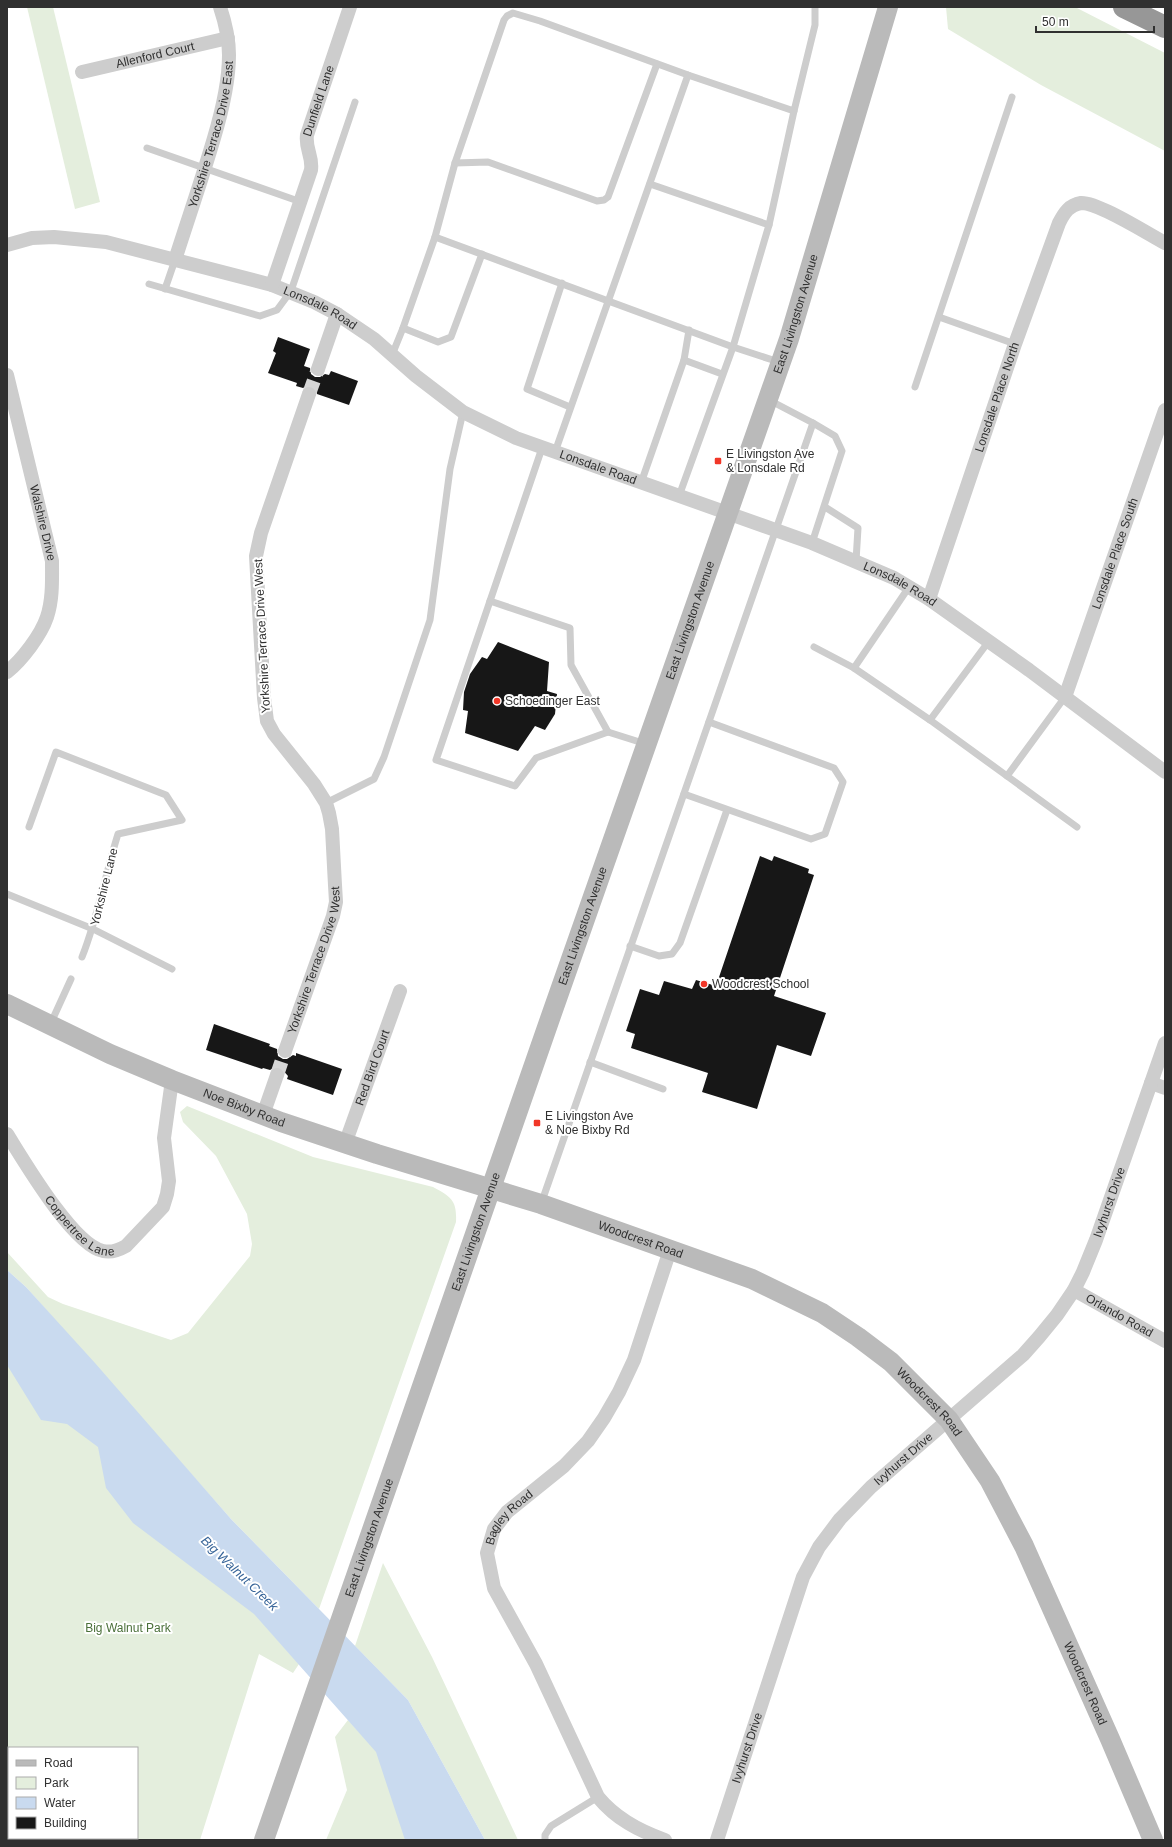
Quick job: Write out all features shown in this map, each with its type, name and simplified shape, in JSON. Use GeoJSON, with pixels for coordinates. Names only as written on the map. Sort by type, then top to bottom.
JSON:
{"type":"FeatureCollection","features":[{"type":"Feature","properties":{"kind":"highway"},"geometry":{"type":"LineString","coordinates":[[1124,7],[1165,27]]}},
{"type":"Feature","properties":{"kind":"main road","name":"East Livingston Avenue"},"geometry":{"type":"LineString","coordinates":[[264,1840],[369,1536],[729,514],[781,362],[835,191],[888,7]]}},
{"type":"Feature","properties":{"kind":"main road","name":"Noe Bixby Road"},"geometry":{"type":"LineString","coordinates":[[7,1004],[110,1054],[262,1115],[345,1144],[491,1188]]}},
{"type":"Feature","properties":{"kind":"main road","name":"Woodcrest Road"},"geometry":{"type":"LineString","coordinates":[[491,1188],[541,1204],[752,1279],[822,1313],[858,1336],[891,1362],[949,1420],[990,1482],[1018,1534],[1110,1739],[1153,1840]]}},
{"type":"Feature","properties":{"kind":"street","name":"Yorkshire Terrace Drive East"},"geometry":{"type":"LineString","coordinates":[[175,260],[206,168],[223,106],[228,80],[230,54],[228,38],[220,7]]}},
{"type":"Feature","properties":{"kind":"street","name":"Dunfield Lane"},"geometry":{"type":"LineString","coordinates":[[272,285],[301,202],[312,161],[306,144],[307,135],[350,7]]}},
{"type":"Feature","properties":{"kind":"street","name":"Allenford Court"},"geometry":{"type":"LineString","coordinates":[[82,72],[228,38]]}},
{"type":"Feature","properties":{"kind":"street","name":"Lonsdale Place North"},"geometry":{"type":"LineString","coordinates":[[929,600],[1015,344],[1062,216],[1066,210],[1080,203],[1094,205],[1165,244]]}},
{"type":"Feature","properties":{"kind":"street","name":"Lonsdale Road"},"geometry":{"type":"LineString","coordinates":[[7,245],[32,238],[54,237],[106,242],[291,291],[337,314],[374,339],[416,376],[463,412],[516,438],[812,543],[894,578],[989,641],[1165,772]]}},
{"type":"Feature","properties":{"kind":"street"},"geometry":{"type":"LineString","coordinates":[[318,369],[337,314]]}},
{"type":"Feature","properties":{"kind":"street","name":"Walshire Drive"},"geometry":{"type":"LineString","coordinates":[[7,375],[52,561],[52,589],[47,617],[33,642],[12,668]]}},
{"type":"Feature","properties":{"kind":"street","name":"Yorkshire Terrace Drive West"},"geometry":{"type":"LineString","coordinates":[[285,1051],[333,916],[336,902],[332,829],[326,803],[314,784],[274,734],[267,721],[256,581],[256,556],[261,534],[309,394]]}},
{"type":"Feature","properties":{"kind":"street","name":"Lonsdale Place South"},"geometry":{"type":"LineString","coordinates":[[1065,697],[1165,410]]}},
{"type":"Feature","properties":{"kind":"street","name":"Red Bird Court"},"geometry":{"type":"LineString","coordinates":[[345,1144],[400,991]]}},
{"type":"Feature","properties":{"kind":"street","name":"Ivyhurst Drive"},"geometry":{"type":"LineString","coordinates":[[717,1840],[803,1577],[818,1547],[840,1519],[871,1487],[1023,1356],[1057,1315],[1074,1290],[1096,1240],[1165,1043]]}},
{"type":"Feature","properties":{"kind":"street"},"geometry":{"type":"LineString","coordinates":[[262,1115],[277,1075]]}},
{"type":"Feature","properties":{"kind":"street","name":"Coppertree Lane"},"geometry":{"type":"LineString","coordinates":[[7,1134],[41,1187],[76,1232],[96,1249],[104,1252],[119,1250],[126,1246],[163,1207],[169,1181],[164,1138],[172,1080]]}},
{"type":"Feature","properties":{"kind":"street"},"geometry":{"type":"LineString","coordinates":[[1151,1083],[1165,1088]]}},
{"type":"Feature","properties":{"kind":"street","name":"Bagley Road"},"geometry":{"type":"LineString","coordinates":[[665,1840],[639,1829],[617,1816],[607,1808],[598,1797],[536,1664],[494,1588],[488,1553],[494,1529],[507,1512],[564,1466],[588,1441],[604,1418],[619,1392],[634,1360],[670,1250]]}},
{"type":"Feature","properties":{"kind":"street","name":"Orlando Road"},"geometry":{"type":"LineString","coordinates":[[1074,1290],[1165,1341]]}},
{"type":"Feature","properties":{"kind":"lane"},"geometry":{"type":"LineString","coordinates":[[679,496],[733,347],[769,225],[815,25],[815,7]]}},
{"type":"Feature","properties":{"kind":"lane"},"geometry":{"type":"LineString","coordinates":[[392,355],[435,237],[455,163],[504,20],[513,13],[540,21],[688,75],[794,111]]}},
{"type":"Feature","properties":{"kind":"lane"},"geometry":{"type":"LineString","coordinates":[[455,163],[488,162],[597,201],[604,200],[608,197],[657,64]]}},
{"type":"Feature","properties":{"kind":"lane"},"geometry":{"type":"LineString","coordinates":[[648,744],[608,732],[536,758],[516,786],[436,760],[490,601],[548,450],[570,407],[688,75]]}},
{"type":"Feature","properties":{"kind":"lane"},"geometry":{"type":"LineString","coordinates":[[915,387],[940,317],[1012,97]]}},
{"type":"Feature","properties":{"kind":"lane"},"geometry":{"type":"LineString","coordinates":[[149,284],[260,316],[277,310],[291,291],[355,102]]}},
{"type":"Feature","properties":{"kind":"lane"},"geometry":{"type":"LineString","coordinates":[[147,148],[301,202]]}},
{"type":"Feature","properties":{"kind":"lane"},"geometry":{"type":"LineString","coordinates":[[650,184],[769,225]]}},
{"type":"Feature","properties":{"kind":"lane"},"geometry":{"type":"LineString","coordinates":[[435,237],[733,347],[781,362]]}},
{"type":"Feature","properties":{"kind":"lane"},"geometry":{"type":"LineString","coordinates":[[403,328],[438,342],[451,337],[482,254]]}},
{"type":"Feature","properties":{"kind":"lane"},"geometry":{"type":"LineString","coordinates":[[165,289],[175,260]]}},
{"type":"Feature","properties":{"kind":"lane"},"geometry":{"type":"LineString","coordinates":[[562,283],[527,389],[570,407]]}},
{"type":"Feature","properties":{"kind":"lane"},"geometry":{"type":"LineString","coordinates":[[940,317],[1015,344]]}},
{"type":"Feature","properties":{"kind":"lane"},"geometry":{"type":"LineString","coordinates":[[641,483],[684,360],[689,330]]}},
{"type":"Feature","properties":{"kind":"lane"},"geometry":{"type":"LineString","coordinates":[[684,360],[722,374]]}},
{"type":"Feature","properties":{"kind":"lane"},"geometry":{"type":"LineString","coordinates":[[768,399],[813,422],[835,436],[842,451],[812,543]]}},
{"type":"Feature","properties":{"kind":"lane"},"geometry":{"type":"LineString","coordinates":[[326,803],[374,779],[384,757],[430,620],[450,469],[463,412]]}},
{"type":"Feature","properties":{"kind":"lane"},"geometry":{"type":"LineString","coordinates":[[541,1204],[813,422]]}},
{"type":"Feature","properties":{"kind":"lane"},"geometry":{"type":"LineString","coordinates":[[825,507],[858,528],[856,561]]}},
{"type":"Feature","properties":{"kind":"lane"},"geometry":{"type":"LineString","coordinates":[[854,668],[909,587]]}},
{"type":"Feature","properties":{"kind":"lane"},"geometry":{"type":"LineString","coordinates":[[490,601],[570,628],[571,665],[608,732]]}},
{"type":"Feature","properties":{"kind":"lane"},"geometry":{"type":"LineString","coordinates":[[930,720],[989,641]]}},
{"type":"Feature","properties":{"kind":"lane"},"geometry":{"type":"LineString","coordinates":[[814,647],[854,668],[930,720],[1077,827]]}},
{"type":"Feature","properties":{"kind":"lane"},"geometry":{"type":"LineString","coordinates":[[1007,776],[1065,697]]}},
{"type":"Feature","properties":{"kind":"lane"},"geometry":{"type":"LineString","coordinates":[[684,794],[811,840],[825,834],[842,782],[834,768],[709,722]]}},
{"type":"Feature","properties":{"kind":"lane","name":"Yorkshire Lane"},"geometry":{"type":"LineString","coordinates":[[29,827],[56,752],[166,795],[182,820],[118,834],[109,862],[93,929],[82,957]]}},
{"type":"Feature","properties":{"kind":"lane"},"geometry":{"type":"LineString","coordinates":[[630,946],[659,956],[672,954],[680,943],[727,810]]}},
{"type":"Feature","properties":{"kind":"lane"},"geometry":{"type":"LineString","coordinates":[[7,894],[93,929],[172,969]]}},
{"type":"Feature","properties":{"kind":"lane"},"geometry":{"type":"LineString","coordinates":[[50,1025],[71,979]]}},
{"type":"Feature","properties":{"kind":"lane"},"geometry":{"type":"LineString","coordinates":[[590,1062],[663,1089]]}},
{"type":"Feature","properties":{"kind":"lane"},"geometry":{"type":"LineString","coordinates":[[545,1840],[545,1835],[552,1826],[598,1797]]}},
{"type":"Feature","properties":{"kind":"green space"},"geometry":{"type":"Polygon","coordinates":[[[27,7],[53,7],[100,202],[75,209],[27,7]]]}},
{"type":"Feature","properties":{"kind":"green space"},"geometry":{"type":"Polygon","coordinates":[[[946,7],[1075,7],[1165,53],[1165,151],[1041,85],[948,29],[946,7]]]}},
{"type":"Feature","properties":{"kind":"green space"},"geometry":{"type":"Polygon","coordinates":[[[187,1106],[313,1157],[433,1187],[449,1197],[456,1209],[456,1222],[319,1609],[231,1519],[26,1287],[7,1270],[7,1252],[48,1297],[63,1304],[171,1340],[188,1333],[250,1256],[252,1244],[247,1214],[216,1156],[183,1122],[180,1112],[187,1106]]]}},
{"type":"Feature","properties":{"kind":"green space","name":"Big Walnut Park"},"geometry":{"type":"Polygon","coordinates":[[[7,1337],[253,1582],[267,1628],[299,1664],[293,1673],[259,1654],[200,1840],[7,1840],[7,1337]]]}},
{"type":"Feature","properties":{"kind":"green space"},"geometry":{"type":"Polygon","coordinates":[[[383,1563],[432,1657],[518,1840],[485,1840],[408,1700],[355,1646],[383,1563]]]}},
{"type":"Feature","properties":{"kind":"green space"},"geometry":{"type":"Polygon","coordinates":[[[348,1720],[367,1741],[374,1723],[434,1840],[326,1840],[347,1790],[335,1737],[348,1720]]]}},
{"type":"Feature","properties":{"kind":"water","name":"Big Walnut Creek"},"geometry":{"type":"Polygon","coordinates":[[[7,1270],[26,1287],[95,1363],[231,1519],[408,1700],[485,1840],[405,1840],[376,1752],[254,1614],[133,1523],[106,1488],[98,1447],[67,1424],[41,1420],[7,1365],[7,1270]]]}},
{"type":"Feature","properties":{"kind":"building"},"geometry":{"type":"Polygon","coordinates":[[[278,337],[310,349],[304,366],[310,368],[311,374],[315,377],[320,377],[325,374],[329,375],[331,371],[358,381],[349,405],[317,394],[316,389],[312,386],[303,388],[296,386],[297,383],[268,373],[276,353],[273,351],[278,337]]]}},
{"type":"Feature","properties":{"kind":"building"},"geometry":{"type":"Polygon","coordinates":[[[498,642],[549,662],[547,691],[557,694],[555,714],[545,730],[535,726],[518,751],[465,733],[468,711],[463,710],[464,692],[470,674],[482,657],[487,659],[498,642]]]}},
{"type":"Feature","properties":{"kind":"building"},"geometry":{"type":"Polygon","coordinates":[[[760,856],[772,861],[774,856],[809,869],[808,873],[814,875],[774,996],[826,1013],[811,1056],[777,1045],[757,1109],[702,1092],[708,1073],[631,1048],[635,1034],[626,1031],[640,989],[659,995],[664,981],[692,989],[696,980],[716,986],[760,856]]]}},
{"type":"Feature","properties":{"kind":"building"},"geometry":{"type":"Polygon","coordinates":[[[214,1024],[270,1044],[269,1046],[277,1049],[278,1056],[283,1059],[287,1059],[293,1055],[296,1056],[296,1053],[342,1069],[333,1095],[287,1079],[288,1076],[280,1067],[275,1067],[270,1070],[262,1069],[206,1050],[214,1024]]]}},
{"type":"Feature","properties":{"kind":"tunnel"},"geometry":{"type":"LineString","coordinates":[[309,394],[318,369]]}},
{"type":"Feature","properties":{"kind":"tunnel"},"geometry":{"type":"LineString","coordinates":[[277,1075],[285,1051]]}},
{"type":"Feature","properties":{"kind":"place","name":"E Livingston Ave & Lonsdale Rd"},"geometry":{"type":"Point","coordinates":[718,461]}},
{"type":"Feature","properties":{"kind":"place","name":"Schoedinger East"},"geometry":{"type":"Point","coordinates":[497,701]}},
{"type":"Feature","properties":{"kind":"place","name":"Woodcrest School"},"geometry":{"type":"Point","coordinates":[704,984]}},
{"type":"Feature","properties":{"kind":"place","name":"E Livingston Ave & Noe Bixby Rd"},"geometry":{"type":"Point","coordinates":[537,1123]}}]}
